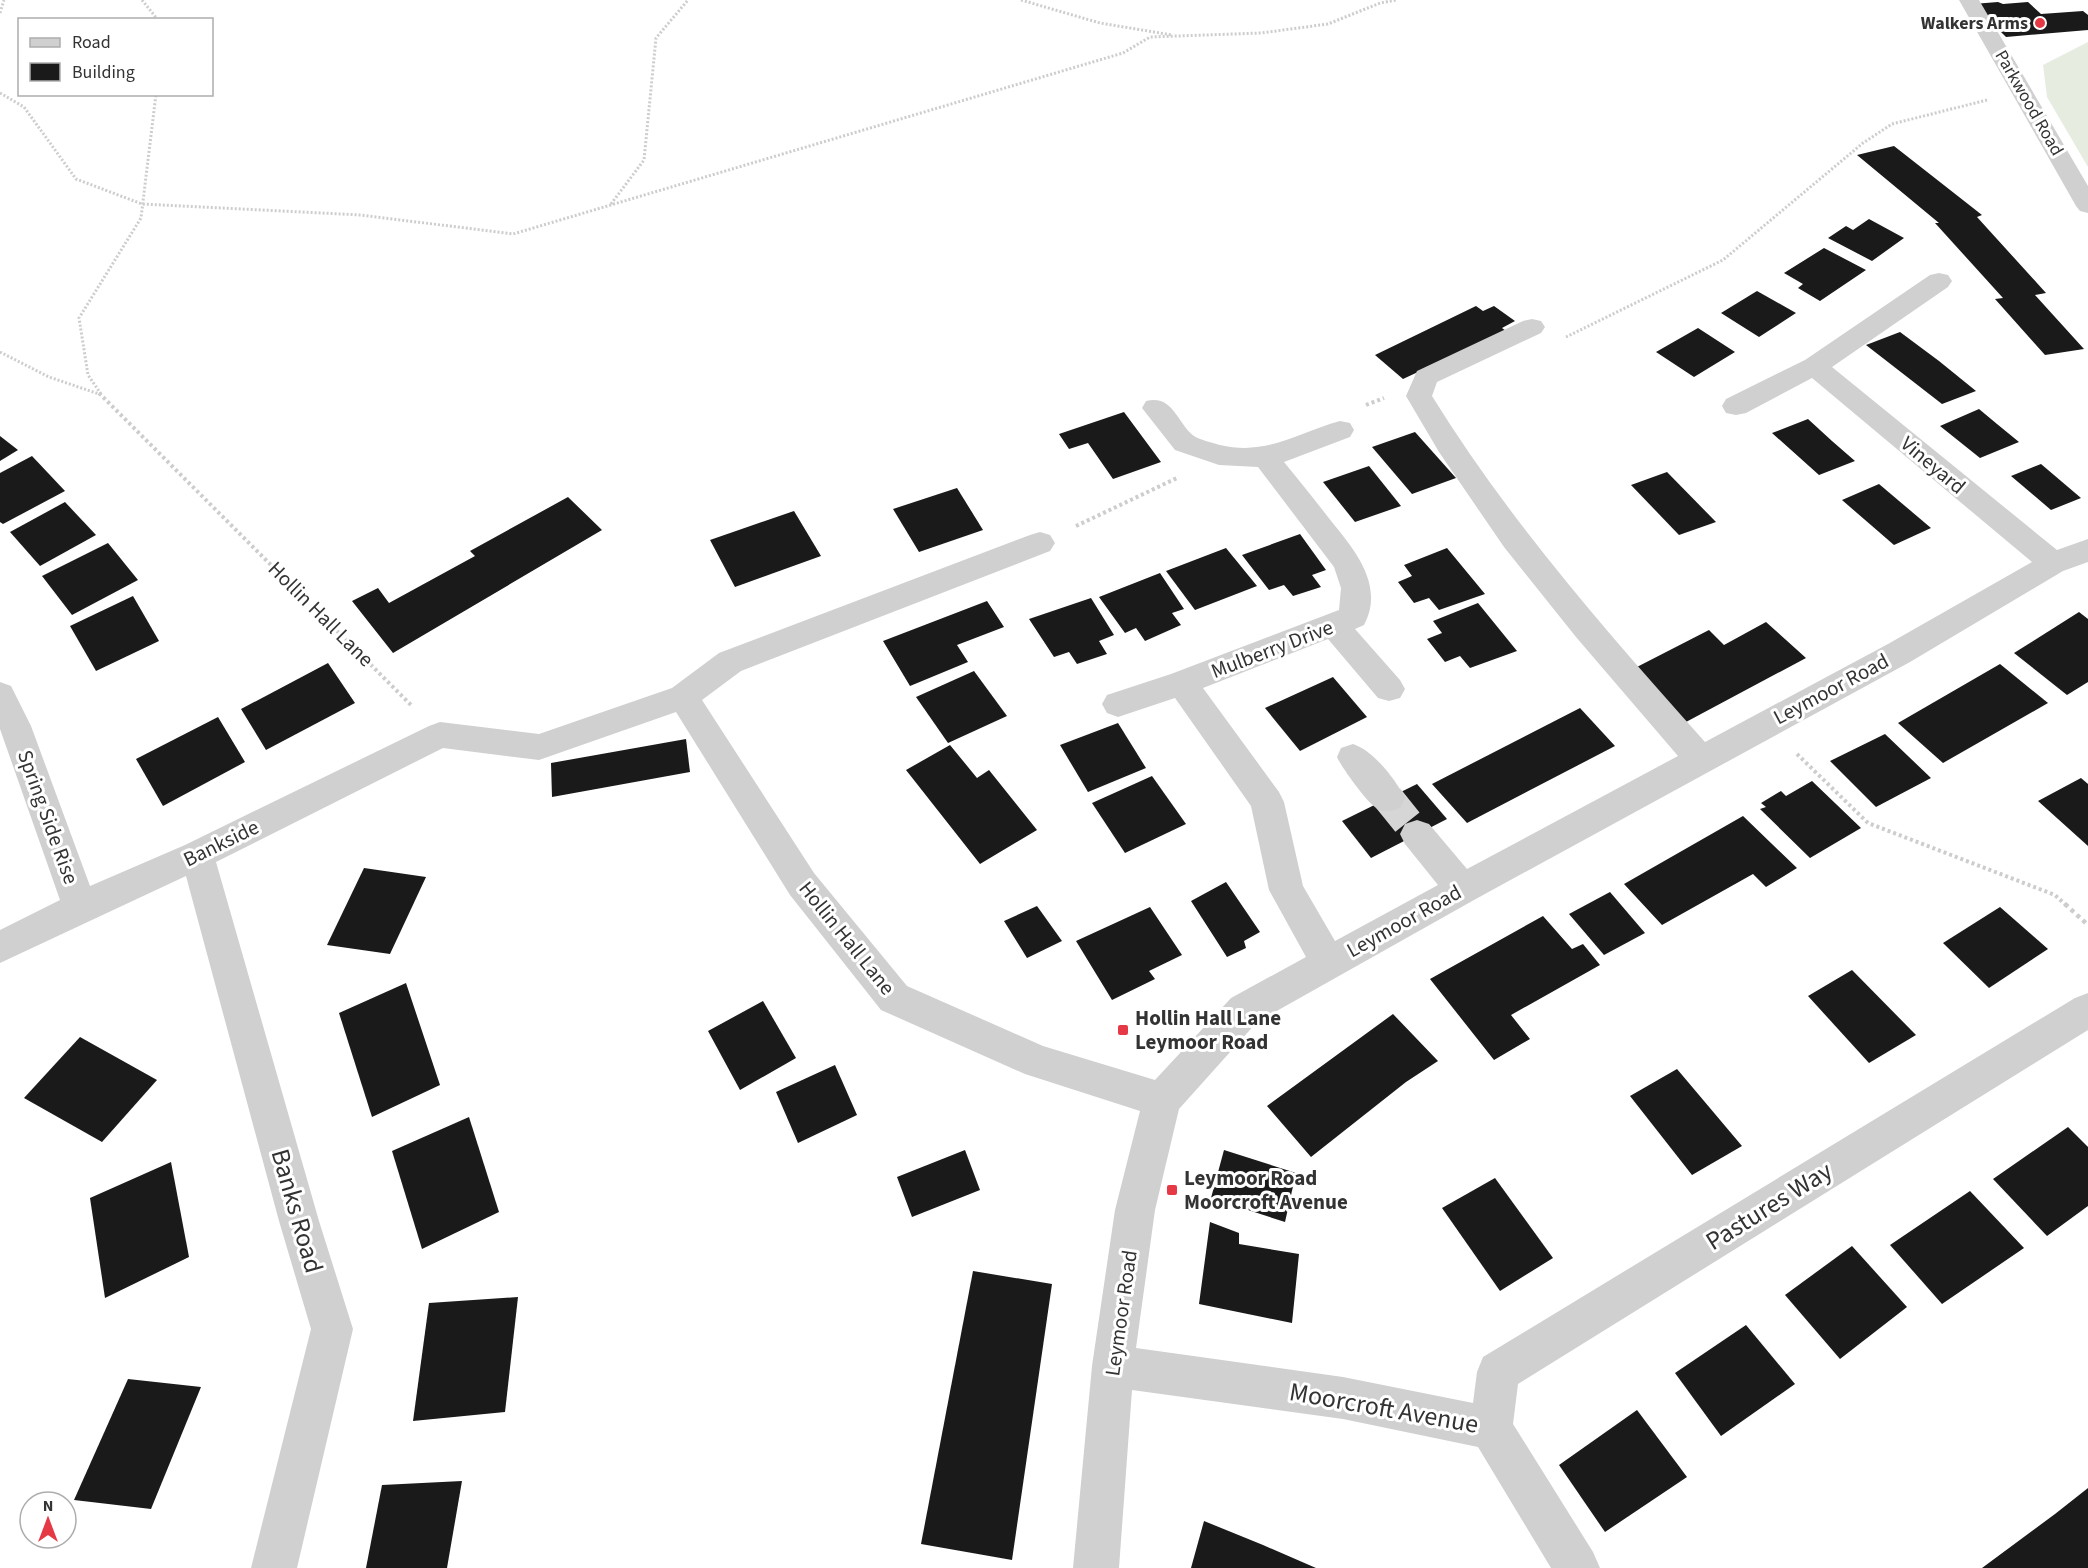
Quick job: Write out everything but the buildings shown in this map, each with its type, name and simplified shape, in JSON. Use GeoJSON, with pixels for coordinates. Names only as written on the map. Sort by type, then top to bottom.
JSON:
{"type":"FeatureCollection","features":[{"type":"Feature","properties":{"kind":"street","name":"Parkwood Road"},"geometry":{"type":"LineString","coordinates":[[1970,0],[2088,206]]}},
{"type":"Feature","properties":{"kind":"street"},"geometry":{"type":"LineString","coordinates":[[1736,406],[1814,366],[1939,281]]}},
{"type":"Feature","properties":{"kind":"street"},"geometry":{"type":"LineString","coordinates":[[1532,327],[1426,377],[1419,396],[1443,438],[1580,623],[1700,759]]}},
{"type":"Feature","properties":{"kind":"street","name":"Vineyard"},"geometry":{"type":"LineString","coordinates":[[1814,366],[2053,563]]}},
{"type":"Feature","properties":{"kind":"street"},"geometry":{"type":"LineString","coordinates":[[1156,408],[1185,443],[1219,455],[1266,458],[1340,430]]}},
{"type":"Feature","properties":{"kind":"street","name":"Mulberry Drive"},"geometry":{"type":"LineString","coordinates":[[1118,704],[1182,683],[1353,617],[1356,588],[1348,563],[1266,458]]}},
{"type":"Feature","properties":{"kind":"street"},"geometry":{"type":"LineString","coordinates":[[440,735],[539,747],[683,697],[730,662],[1040,543]]}},
{"type":"Feature","properties":{"kind":"street","name":"Leymoor Road"},"geometry":{"type":"LineString","coordinates":[[1096,1568],[1113,1366],[1135,1210],[1162,1100],[1244,1010],[1700,759],[1899,653],[2053,563],[2088,550]]}},
{"type":"Feature","properties":{"kind":"street"},"geometry":{"type":"LineString","coordinates":[[1334,626],[1389,689]]}},
{"type":"Feature","properties":{"kind":"street","name":"Mulberry Drive"},"geometry":{"type":"LineString","coordinates":[[1182,683],[1267,802],[1286,890],[1329,963]]}},
{"type":"Feature","properties":{"kind":"street","name":"Spring Side Rise"},"geometry":{"type":"LineString","coordinates":[[0,695],[15,726],[80,907]]}},
{"type":"Feature","properties":{"kind":"street","name":"Hollin Hall Lane"},"geometry":{"type":"LineString","coordinates":[[683,697],[802,884],[894,998],[1038,1062],[1162,1100]]}},
{"type":"Feature","properties":{"kind":"street","name":"Bankside"},"geometry":{"type":"LineString","coordinates":[[0,947],[80,907],[198,855],[440,735]]}},
{"type":"Feature","properties":{"kind":"street"},"geometry":{"type":"LineString","coordinates":[[1353,757],[1388,798]]}},
{"type":"Feature","properties":{"kind":"street"},"geometry":{"type":"LineString","coordinates":[[1418,834],[1462,889]]}},
{"type":"Feature","properties":{"kind":"street","name":"Banks Road"},"geometry":{"type":"LineString","coordinates":[[198,855],[299,1221],[332,1329],[274,1568]]}},
{"type":"Feature","properties":{"kind":"street","name":"Pastures Way"},"geometry":{"type":"LineString","coordinates":[[1491,1428],[1498,1372],[2088,1010]]}},
{"type":"Feature","properties":{"kind":"street","name":"Moorcroft Avenue"},"geometry":{"type":"LineString","coordinates":[[1113,1366],[1343,1398],[1491,1428],[1577,1568]]}},
{"type":"Feature","properties":{"kind":"path"},"geometry":{"type":"LineString","coordinates":[[0,13],[4,0]]}},
{"type":"Feature","properties":{"kind":"path"},"geometry":{"type":"LineString","coordinates":[[142,0],[156,18]]}},
{"type":"Feature","properties":{"kind":"path"},"geometry":{"type":"LineString","coordinates":[[611,205],[644,160],[656,38],[688,0]]}},
{"type":"Feature","properties":{"kind":"path"},"geometry":{"type":"LineString","coordinates":[[1021,0],[1100,23],[1181,36]]}},
{"type":"Feature","properties":{"kind":"path"},"geometry":{"type":"LineString","coordinates":[[0,93],[24,106],[76,179],[142,204],[361,215],[513,234],[1123,53],[1150,37],[1261,33],[1328,24],[1380,3],[1396,0]]}},
{"type":"Feature","properties":{"kind":"path"},"geometry":{"type":"LineString","coordinates":[[101,394],[88,375],[79,318],[141,218],[156,96]]}},
{"type":"Feature","properties":{"kind":"path"},"geometry":{"type":"LineString","coordinates":[[0,352],[23,366],[73,387],[101,394]]}},
{"type":"Feature","properties":{"kind":"path","name":"Hollin Hall Lane"},"geometry":{"type":"LineString","coordinates":[[101,394],[440,735]]}},
{"type":"Feature","properties":{"kind":"path"},"geometry":{"type":"LineString","coordinates":[[1766,724],[1868,823],[2055,895],[2088,925]]}},
{"type":"Feature","properties":{"kind":"shaded area"},"geometry":{"type":"Polygon","coordinates":[[[2088,42],[2088,167],[2047,97],[2043,65],[2088,42]]]}},
{"type":"Feature","properties":{"kind":"tunnel"},"geometry":{"type":"LineString","coordinates":[[1388,798],[1417,834]]}},
{"type":"Feature","properties":{"kind":"place","name":"Walkers Arms"},"geometry":{"type":"Point","coordinates":[2040,23]}},
{"type":"Feature","properties":{"kind":"place","name":"Hollin Hall Lane Leymoor Road"},"geometry":{"type":"Point","coordinates":[1123,1030]}},
{"type":"Feature","properties":{"kind":"place","name":"Leymoor Road Moorcroft Avenue"},"geometry":{"type":"Point","coordinates":[1172,1190]}}]}
